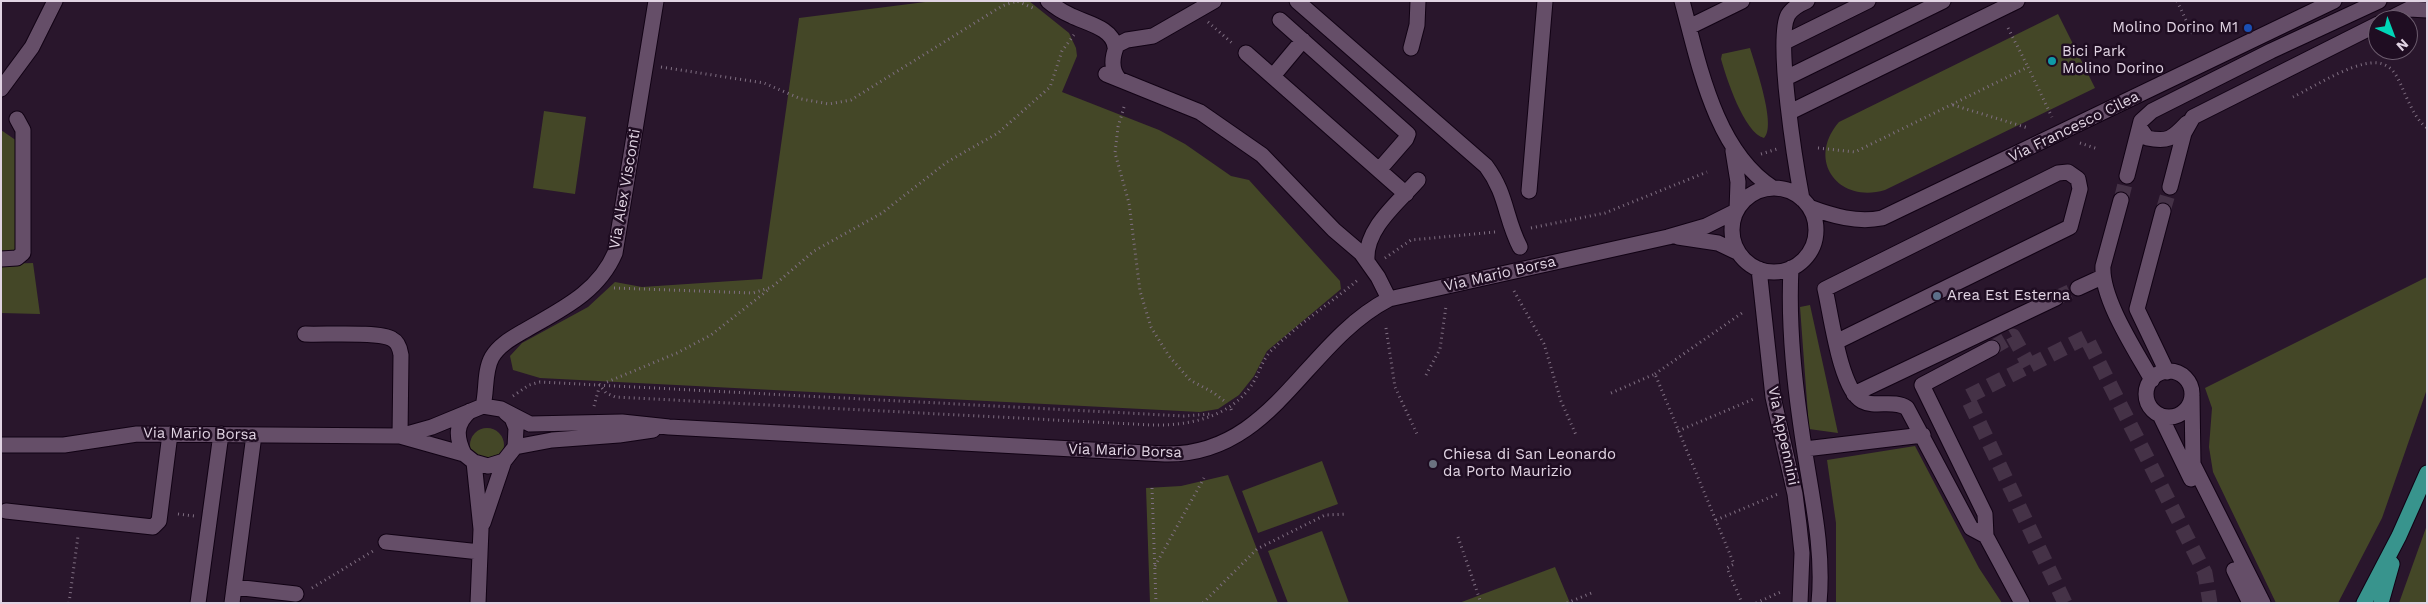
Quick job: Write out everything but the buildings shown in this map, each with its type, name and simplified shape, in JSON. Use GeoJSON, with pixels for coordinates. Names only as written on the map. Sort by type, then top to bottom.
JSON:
{"type":"FeatureCollection","features":[{"type":"Feature","properties":{"kind":"main road"},"geometry":{"type":"LineString","coordinates":[[2364,603],[2399,536],[2427,473]]}},
{"type":"Feature","properties":{"kind":"main road"},"geometry":{"type":"LineString","coordinates":[[2381,603],[2399,536]]}},
{"type":"Feature","properties":{"kind":"street"},"geometry":{"type":"LineString","coordinates":[[1,89],[32,46],[55,1]]}},
{"type":"Feature","properties":{"kind":"street","name":"Via Alex Visconti"},"geometry":{"type":"LineString","coordinates":[[478,408],[491,358],[498,349],[509,340],[582,297],[594,286],[609,267],[615,253],[651,64],[656,1]]}},
{"type":"Feature","properties":{"kind":"street"},"geometry":{"type":"LineString","coordinates":[[1116,47],[1123,41],[1153,36],[1214,1]]}},
{"type":"Feature","properties":{"kind":"street"},"geometry":{"type":"LineString","coordinates":[[1297,1],[1486,166],[1496,179],[1504,196],[1512,230],[1520,248]]}},
{"type":"Feature","properties":{"kind":"street"},"geometry":{"type":"LineString","coordinates":[[1411,48],[1417,26],[1418,1]]}},
{"type":"Feature","properties":{"kind":"street"},"geometry":{"type":"LineString","coordinates":[[1529,191],[1545,1]]}},
{"type":"Feature","properties":{"kind":"street"},"geometry":{"type":"LineString","coordinates":[[1682,1],[1708,89],[1733,147],[1755,175],[1773,188]]}},
{"type":"Feature","properties":{"kind":"street"},"geometry":{"type":"LineString","coordinates":[[1689,27],[1742,1]]}},
{"type":"Feature","properties":{"kind":"street"},"geometry":{"type":"LineString","coordinates":[[1733,147],[1738,182],[1737,210],[1732,225],[1732,236],[1739,254],[1759,269],[1776,272],[1791,268],[1804,259],[1815,238],[1813,216],[1806,203],[1793,148],[1786,78],[1785,42],[1788,14],[1807,1]]}},
{"type":"Feature","properties":{"kind":"street"},"geometry":{"type":"LineString","coordinates":[[1785,42],[1868,1]]}},
{"type":"Feature","properties":{"kind":"street"},"geometry":{"type":"LineString","coordinates":[[1786,78],[1943,1]]}},
{"type":"Feature","properties":{"kind":"street"},"geometry":{"type":"LineString","coordinates":[[1790,112],[2017,1]]}},
{"type":"Feature","properties":{"kind":"street","name":"Via Francesco Cilea"},"geometry":{"type":"LineString","coordinates":[[1806,203],[1827,214],[1856,220],[1874,220],[1891,215],[2334,1]]}},
{"type":"Feature","properties":{"kind":"street"},"geometry":{"type":"LineString","coordinates":[[2127,176],[2142,121],[2152,111],[2271,51],[2379,1]]}},
{"type":"Feature","properties":{"kind":"street"},"geometry":{"type":"LineString","coordinates":[[1045,7],[1072,16],[1107,33],[1114,40],[1116,47],[1112,64],[1116,75],[1113,76],[1200,112],[1242,140],[1278,170],[1373,261]]}},
{"type":"Feature","properties":{"kind":"street"},"geometry":{"type":"LineString","coordinates":[[2406,10],[2427,10]]}},
{"type":"Feature","properties":{"kind":"street"},"geometry":{"type":"LineString","coordinates":[[1280,20],[1408,134],[1406,139],[1379,170]]}},
{"type":"Feature","properties":{"kind":"street"},"geometry":{"type":"LineString","coordinates":[[2140,128],[2146,138],[2163,141],[2175,136],[2193,117],[2368,29]]}},
{"type":"Feature","properties":{"kind":"street"},"geometry":{"type":"LineString","coordinates":[[1273,76],[1303,40]]}},
{"type":"Feature","properties":{"kind":"street"},"geometry":{"type":"LineString","coordinates":[[1246,53],[1406,194]]}},
{"type":"Feature","properties":{"kind":"street"},"geometry":{"type":"LineString","coordinates":[[2170,187],[2184,133],[2193,117]]}},
{"type":"Feature","properties":{"kind":"street"},"geometry":{"type":"LineString","coordinates":[[1,259],[17,258],[23,253],[23,137],[21,125],[17,119]]}},
{"type":"Feature","properties":{"kind":"street"},"geometry":{"type":"LineString","coordinates":[[1836,342],[2070,227],[2080,189],[2078,179],[2068,172],[2058,173],[1825,289],[1836,342],[1847,380],[1854,394],[1864,402],[1901,404],[1911,412],[1971,528],[1986,536]]}},
{"type":"Feature","properties":{"kind":"street"},"geometry":{"type":"LineString","coordinates":[[1389,298],[1378,277],[1373,261],[1366,251],[1371,235],[1418,180]]}},
{"type":"Feature","properties":{"kind":"street"},"geometry":{"type":"LineString","coordinates":[[1737,210],[1755,192],[1773,188],[1788,190],[1806,203]]}},
{"type":"Feature","properties":{"kind":"street"},"geometry":{"type":"LineString","coordinates":[[2121,200],[2103,266],[2102,277],[2109,300],[2152,380]]}},
{"type":"Feature","properties":{"kind":"street","name":"Via Mario Borsa"},"geometry":{"type":"LineString","coordinates":[[1,445],[64,445],[124,434],[400,436],[432,427],[478,408],[501,409],[530,424],[622,422],[669,427],[1164,454],[1197,452],[1219,445],[1248,429],[1273,408],[1332,342],[1368,311],[1389,298],[1668,237],[1706,226],[1737,210]]}},
{"type":"Feature","properties":{"kind":"street"},"geometry":{"type":"LineString","coordinates":[[2164,211],[2137,309],[2168,372]]}},
{"type":"Feature","properties":{"kind":"street","name":"Via Mario Borsa"},"geometry":{"type":"LineString","coordinates":[[1668,237],[1707,240],[1728,247],[1739,254]]}},
{"type":"Feature","properties":{"kind":"street","name":"Via Appennini"},"geometry":{"type":"LineString","coordinates":[[1791,268],[1789,301],[1798,403],[1821,564],[1819,603]]}},
{"type":"Feature","properties":{"kind":"street","name":"Via Appennini"},"geometry":{"type":"LineString","coordinates":[[1759,269],[1773,397],[1795,494],[1799,525],[1802,553],[1800,603]]}},
{"type":"Feature","properties":{"kind":"street"},"geometry":{"type":"LineString","coordinates":[[2078,288],[2102,277]]}},
{"type":"Feature","properties":{"kind":"street"},"geometry":{"type":"LineString","coordinates":[[1854,394],[2056,298]]}},
{"type":"Feature","properties":{"kind":"street"},"geometry":{"type":"LineString","coordinates":[[305,334],[379,335],[392,339],[397,344],[401,355],[400,436]]}},
{"type":"Feature","properties":{"kind":"street"},"geometry":{"type":"LineString","coordinates":[[1992,348],[1922,385],[1985,514],[1986,536],[2022,603]]}},
{"type":"Feature","properties":{"kind":"street"},"geometry":{"type":"LineString","coordinates":[[2192,396],[2186,410],[2178,415],[2169,417],[2154,412],[2147,400],[2148,386],[2159,374],[2168,372],[2179,374],[2186,379],[2192,396],[2193,464],[2263,603]]}},
{"type":"Feature","properties":{"kind":"street"},"geometry":{"type":"LineString","coordinates":[[478,408],[464,416],[458,430],[458,440],[469,458],[481,529],[478,603]]}},
{"type":"Feature","properties":{"kind":"street"},"geometry":{"type":"LineString","coordinates":[[481,529],[504,461],[515,447],[516,428],[512,418],[501,409]]}},
{"type":"Feature","properties":{"kind":"street"},"geometry":{"type":"LineString","coordinates":[[2160,415],[2250,603]]}},
{"type":"Feature","properties":{"kind":"street","name":"Via Mario Borsa"},"geometry":{"type":"LineString","coordinates":[[515,447],[552,440],[619,435],[669,427]]}},
{"type":"Feature","properties":{"kind":"street"},"geometry":{"type":"LineString","coordinates":[[6,511],[153,527],[159,521],[170,434]]}},
{"type":"Feature","properties":{"kind":"street"},"geometry":{"type":"LineString","coordinates":[[198,603],[221,434]]}},
{"type":"Feature","properties":{"kind":"street"},"geometry":{"type":"LineString","coordinates":[[232,603],[254,435]]}},
{"type":"Feature","properties":{"kind":"street"},"geometry":{"type":"LineString","coordinates":[[1805,449],[1923,435]]}},
{"type":"Feature","properties":{"kind":"street","name":"Via Mario Borsa"},"geometry":{"type":"LineString","coordinates":[[400,436],[488,466],[504,461]]}},
{"type":"Feature","properties":{"kind":"street"},"geometry":{"type":"LineString","coordinates":[[386,542],[480,552]]}},
{"type":"Feature","properties":{"kind":"street"},"geometry":{"type":"LineString","coordinates":[[234,587],[296,594]]}},
{"type":"Feature","properties":{"kind":"path"},"geometry":{"type":"LineString","coordinates":[[651,64],[764,83],[801,98],[837,104],[851,100],[1002,6],[1017,1],[1045,7]]}},
{"type":"Feature","properties":{"kind":"path"},"geometry":{"type":"LineString","coordinates":[[2178,1],[2194,37]]}},
{"type":"Feature","properties":{"kind":"path"},"geometry":{"type":"LineString","coordinates":[[1197,12],[1238,49],[1246,53]]}},
{"type":"Feature","properties":{"kind":"path"},"geometry":{"type":"LineString","coordinates":[[1067,28],[1083,37]]}},
{"type":"Feature","properties":{"kind":"path"},"geometry":{"type":"LineString","coordinates":[[2008,28],[2052,117]]}},
{"type":"Feature","properties":{"kind":"path"},"geometry":{"type":"LineString","coordinates":[[607,382],[677,353],[711,334],[772,287],[814,251],[882,213],[946,162],[989,139],[1006,127],[1050,87],[1062,52],[1076,33]]}},
{"type":"Feature","properties":{"kind":"path"},"geometry":{"type":"LineString","coordinates":[[2293,97],[2358,65],[2376,62],[2385,64],[2396,75],[2415,113],[2427,128]]}},
{"type":"Feature","properties":{"kind":"path"},"geometry":{"type":"LineString","coordinates":[[1818,148],[1855,152],[2028,67]]}},
{"type":"Feature","properties":{"kind":"path"},"geometry":{"type":"LineString","coordinates":[[1952,105],[2029,128]]}},
{"type":"Feature","properties":{"kind":"path"},"geometry":{"type":"LineString","coordinates":[[1124,107],[1118,127],[1115,153],[1128,203],[1140,291],[1151,327],[1169,356],[1190,380],[1214,393],[1227,403]]}},
{"type":"Feature","properties":{"kind":"path"},"geometry":{"type":"LineString","coordinates":[[2080,143],[2098,149]]}},
{"type":"Feature","properties":{"kind":"path"},"geometry":{"type":"LineString","coordinates":[[1755,157],[1782,148]]}},
{"type":"Feature","properties":{"kind":"path"},"geometry":{"type":"LineString","coordinates":[[1527,228],[1605,213],[1706,172]]}},
{"type":"Feature","properties":{"kind":"path"},"geometry":{"type":"LineString","coordinates":[[1373,261],[1411,240],[1498,232]]}},
{"type":"Feature","properties":{"kind":"path"},"geometry":{"type":"LineString","coordinates":[[599,386],[606,393],[615,397],[1180,425],[1204,418],[1235,403],[1246,392],[1271,351],[1362,277]]}},
{"type":"Feature","properties":{"kind":"path"},"geometry":{"type":"LineString","coordinates":[[606,288],[753,293],[772,287]]}},
{"type":"Feature","properties":{"kind":"path"},"geometry":{"type":"LineString","coordinates":[[1514,291],[1544,344],[1561,401],[1576,435]]}},
{"type":"Feature","properties":{"kind":"path"},"geometry":{"type":"LineString","coordinates":[[1426,375],[1440,349],[1446,306]]}},
{"type":"Feature","properties":{"kind":"path"},"geometry":{"type":"LineString","coordinates":[[1611,393],[1655,374],[1742,313]]}},
{"type":"Feature","properties":{"kind":"path"},"geometry":{"type":"LineString","coordinates":[[1386,328],[1395,387],[1417,434]]}},
{"type":"Feature","properties":{"kind":"path"},"geometry":{"type":"LineString","coordinates":[[1655,374],[1734,564],[1727,568],[1742,603]]}},
{"type":"Feature","properties":{"kind":"path"},"geometry":{"type":"LineString","coordinates":[[478,408],[506,400],[529,385],[540,382],[1184,416],[1218,412]]}},
{"type":"Feature","properties":{"kind":"path"},"geometry":{"type":"LineString","coordinates":[[593,409],[594,398],[599,386]]}},
{"type":"Feature","properties":{"kind":"path"},"geometry":{"type":"LineString","coordinates":[[1678,431],[1761,396]]}},
{"type":"Feature","properties":{"kind":"path"},"geometry":{"type":"LineString","coordinates":[[1155,567],[1204,478]]}},
{"type":"Feature","properties":{"kind":"path"},"geometry":{"type":"LineString","coordinates":[[1152,488],[1156,603]]}},
{"type":"Feature","properties":{"kind":"path"},"geometry":{"type":"LineString","coordinates":[[1716,520],[1783,492]]}},
{"type":"Feature","properties":{"kind":"path"},"geometry":{"type":"LineString","coordinates":[[160,511],[209,518]]}},
{"type":"Feature","properties":{"kind":"path"},"geometry":{"type":"LineString","coordinates":[[1203,603],[1257,548],[1325,515],[1347,514]]}},
{"type":"Feature","properties":{"kind":"path"},"geometry":{"type":"LineString","coordinates":[[69,603],[80,520]]}},
{"type":"Feature","properties":{"kind":"path"},"geometry":{"type":"LineString","coordinates":[[1458,537],[1481,603]]}},
{"type":"Feature","properties":{"kind":"path"},"geometry":{"type":"LineString","coordinates":[[296,594],[320,584],[386,542]]}},
{"type":"Feature","properties":{"kind":"path"},"geometry":{"type":"LineString","coordinates":[[1756,603],[1784,591]]}},
{"type":"Feature","properties":{"kind":"path"},"geometry":{"type":"LineString","coordinates":[[1566,603],[1594,592]]}},
{"type":"Feature","properties":{"kind":"green space"},"geometry":{"type":"Polygon","coordinates":[[[933,1],[1029,1],[1069,33],[1076,48],[1077,56],[1062,92],[1159,130],[1185,144],[1231,176],[1249,180],[1340,281],[1341,289],[1267,351],[1254,376],[1239,395],[1218,409],[1200,412],[540,378],[513,370],[510,356],[522,343],[588,307],[615,282],[642,287],[762,279],[799,18],[933,1]]]}},
{"type":"Feature","properties":{"kind":"green space"},"geometry":{"type":"Polygon","coordinates":[[[2058,14],[2095,88],[1885,190],[1868,193],[1853,191],[1841,185],[1832,175],[1827,164],[1826,151],[1830,136],[1839,122],[2058,14]]]}},
{"type":"Feature","properties":{"kind":"green space"},"geometry":{"type":"Polygon","coordinates":[[[1750,48],[1767,109],[1767,131],[1764,138],[1757,134],[1743,116],[1721,59],[1722,54],[1750,48]]]}},
{"type":"Feature","properties":{"kind":"green space"},"geometry":{"type":"Polygon","coordinates":[[[544,111],[586,117],[575,194],[533,188],[544,111]]]}},
{"type":"Feature","properties":{"kind":"green space"},"geometry":{"type":"Polygon","coordinates":[[[1,130],[17,141],[16,251],[1,252],[1,130]]]}},
{"type":"Feature","properties":{"kind":"green space"},"geometry":{"type":"Polygon","coordinates":[[[33,263],[40,314],[1,313],[1,264],[33,263]]]}},
{"type":"Feature","properties":{"kind":"green space"},"geometry":{"type":"Polygon","coordinates":[[[2427,277],[2427,389],[2382,518],[2338,603],[2276,603],[2213,472],[2209,447],[2212,408],[2205,388],[2427,277]]]}},
{"type":"Feature","properties":{"kind":"green space"},"geometry":{"type":"Polygon","coordinates":[[[1810,305],[1838,433],[1809,429],[1800,307],[1810,305]]]}},
{"type":"Feature","properties":{"kind":"green space"},"geometry":{"type":"Polygon","coordinates":[[[487,428],[499,433],[504,445],[499,457],[487,462],[475,457],[470,445],[475,433],[487,428]]]}},
{"type":"Feature","properties":{"kind":"green space"},"geometry":{"type":"Polygon","coordinates":[[[1915,446],[1979,568],[2002,603],[1836,603],[1836,523],[1827,460],[1915,446]]]}},
{"type":"Feature","properties":{"kind":"green space"},"geometry":{"type":"Polygon","coordinates":[[[1322,461],[1338,504],[1258,533],[1242,491],[1322,461]]]}},
{"type":"Feature","properties":{"kind":"green space"},"geometry":{"type":"Polygon","coordinates":[[[1228,475],[1278,603],[1150,603],[1146,488],[1181,486],[1228,475]]]}},
{"type":"Feature","properties":{"kind":"green space"},"geometry":{"type":"Polygon","coordinates":[[[2427,525],[2427,603],[2399,603],[2427,525]]]}},
{"type":"Feature","properties":{"kind":"green space"},"geometry":{"type":"Polygon","coordinates":[[[1322,531],[1349,603],[1288,603],[1268,551],[1322,531]]]}},
{"type":"Feature","properties":{"kind":"green space"},"geometry":{"type":"Polygon","coordinates":[[[1555,567],[1570,603],[1459,603],[1555,567]]]}},
{"type":"Feature","properties":{"kind":"tunnel"},"geometry":{"type":"LineString","coordinates":[[2121,200],[2127,176]]}},
{"type":"Feature","properties":{"kind":"tunnel"},"geometry":{"type":"LineString","coordinates":[[2163,211],[2170,187]]}},
{"type":"Feature","properties":{"kind":"tunnel"},"geometry":{"type":"LineString","coordinates":[[2056,298],[2078,288]]}},
{"type":"Feature","properties":{"kind":"tunnel"},"geometry":{"type":"LineString","coordinates":[[1992,348],[2013,336],[2029,365]]}},
{"type":"Feature","properties":{"kind":"tunnel"},"geometry":{"type":"LineString","coordinates":[[2065,603],[1967,397],[2086,337],[2205,573],[2210,603]]}},
{"type":"Feature","properties":{"kind":"place","name":"Molino Dorino M1"},"geometry":{"type":"Point","coordinates":[2248,28]}},
{"type":"Feature","properties":{"kind":"place","name":"Bici Park Molino Dorino"},"geometry":{"type":"Point","coordinates":[2052,61]}},
{"type":"Feature","properties":{"kind":"place","name":"Area Est Esterna"},"geometry":{"type":"Point","coordinates":[1937,296]}},
{"type":"Feature","properties":{"kind":"place","name":"Chiesa di San Leonardo da Porto Maurizio"},"geometry":{"type":"Point","coordinates":[1433,464]}}]}
